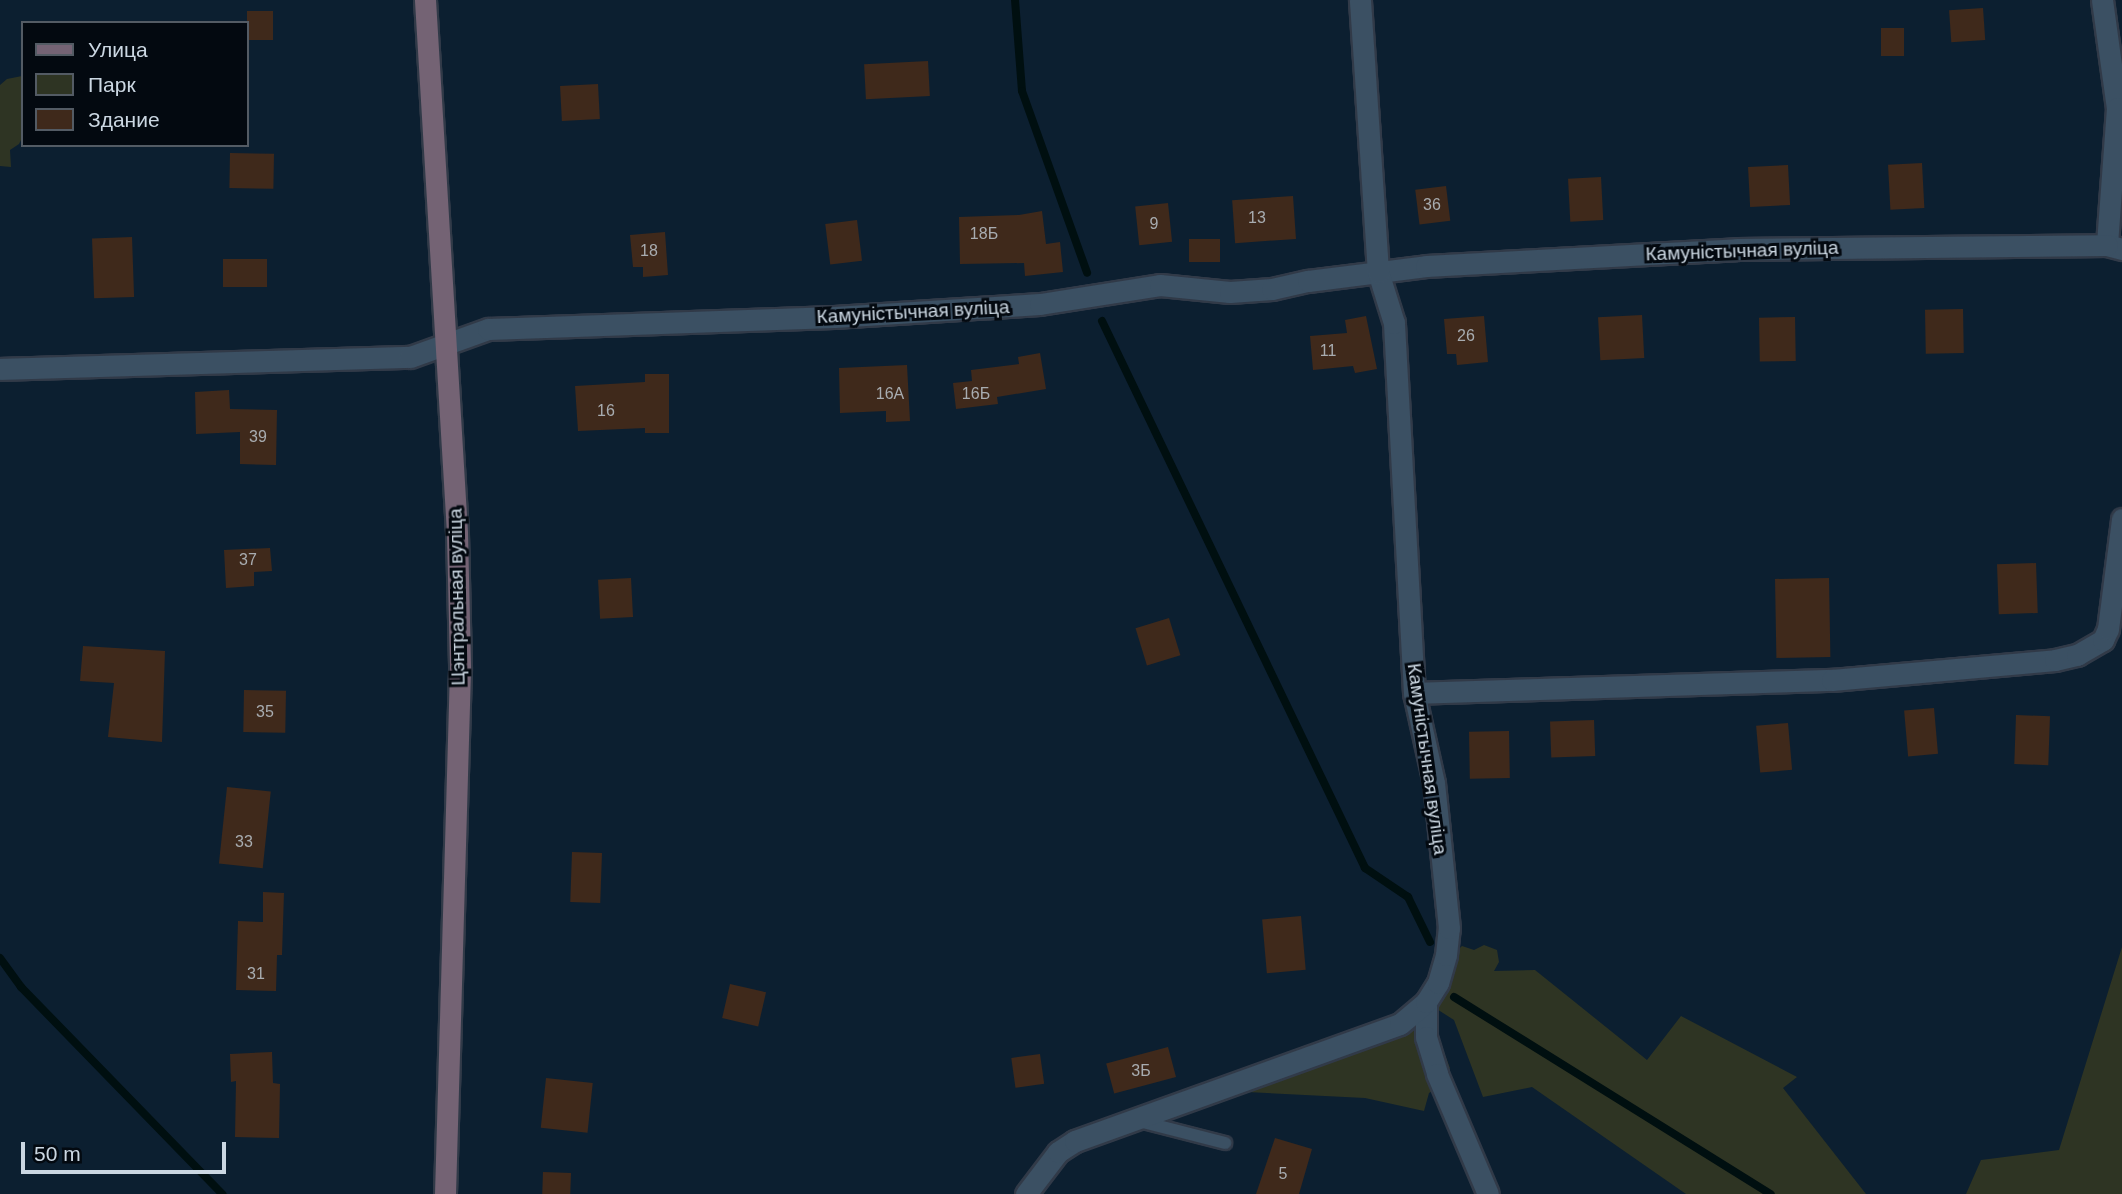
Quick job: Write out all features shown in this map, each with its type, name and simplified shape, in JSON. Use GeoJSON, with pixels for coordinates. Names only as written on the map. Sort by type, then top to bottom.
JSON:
{"type":"FeatureCollection","features":[{"type":"Feature","properties":{"kind":"main road","name":"Цэнтральная вуліца"},"geometry":{"type":"LineString","coordinates":[[425,0],[457,533],[460,670],[445,1194]]}},
{"type":"Feature","properties":{"kind":"street","name":"Камуністычная вуліца"},"geometry":{"type":"LineString","coordinates":[[1026,1194],[1040,1172],[1058,1152],[1075,1141],[1139,1121],[1388,1030],[1400,1024],[1426,1002],[1438,983],[1449,928],[1434,783],[1414,693],[1394,323],[1378,272],[1360,0]]}},
{"type":"Feature","properties":{"kind":"street"},"geometry":{"type":"LineString","coordinates":[[2102,0],[2117,108],[2114,247]]}},
{"type":"Feature","properties":{"kind":"street","name":"Камуністычная вуліца"},"geometry":{"type":"LineString","coordinates":[[0,369],[410,357],[488,329],[834,317],[1026,305],[1160,285],[1230,292],[1439,265],[1737,249],[2114,247]]}},
{"type":"Feature","properties":{"kind":"street"},"geometry":{"type":"LineString","coordinates":[[1414,693],[1832,680],[2077,655],[2103,640],[2108,629],[2122,519]]}},
{"type":"Feature","properties":{"kind":"street"},"geometry":{"type":"LineString","coordinates":[[1426,1002],[1426,1037],[1437,1074],[1488,1194]]}},
{"type":"Feature","properties":{"kind":"lane"},"geometry":{"type":"LineString","coordinates":[[1139,1121],[1226,1143]]}},
{"type":"Feature","properties":{"kind":"green space"},"geometry":{"type":"Polygon","coordinates":[[[21,76],[21,140],[10,150],[11,167],[0,166],[0,85],[7,79],[21,76]]]}},
{"type":"Feature","properties":{"kind":"green space"},"geometry":{"type":"Polygon","coordinates":[[[1484,945],[1497,950],[1499,962],[1494,971],[1535,970],[1647,1060],[1681,1016],[1797,1077],[1783,1088],[1866,1194],[1686,1194],[1532,1087],[1483,1097],[1454,1020],[1432,1006],[1431,1031],[1442,1047],[1450,1068],[1442,1077],[1439,1087],[1429,1093],[1424,1111],[1365,1098],[1247,1092],[1404,1030],[1453,954],[1462,946],[1474,950],[1484,945]]]}},
{"type":"Feature","properties":{"kind":"green space"},"geometry":{"type":"Polygon","coordinates":[[[2122,947],[2122,1194],[1966,1194],[1981,1160],[2059,1150],[2122,947]]]}},
{"type":"Feature","properties":{"kind":"building"},"geometry":{"type":"Polygon","coordinates":[[[1983,8],[1985,40],[1951,42],[1949,10],[1983,8]]]}},
{"type":"Feature","properties":{"kind":"building"},"geometry":{"type":"Polygon","coordinates":[[[247,11],[273,11],[273,40],[248,40],[247,11]]]}},
{"type":"Feature","properties":{"kind":"building"},"geometry":{"type":"Polygon","coordinates":[[[1881,28],[1904,28],[1904,56],[1881,56],[1881,28]]]}},
{"type":"Feature","properties":{"kind":"building"},"geometry":{"type":"Polygon","coordinates":[[[928,61],[930,96],[866,99],[864,64],[928,61]]]}},
{"type":"Feature","properties":{"kind":"building"},"geometry":{"type":"Polygon","coordinates":[[[598,84],[600,119],[562,121],[560,86],[598,84]]]}},
{"type":"Feature","properties":{"kind":"building"},"geometry":{"type":"Polygon","coordinates":[[[230,153],[274,154],[273,189],[229,188],[230,153]]]}},
{"type":"Feature","properties":{"kind":"building"},"geometry":{"type":"Polygon","coordinates":[[[1922,163],[1924,208],[1890,210],[1888,165],[1922,163]]]}},
{"type":"Feature","properties":{"kind":"building"},"geometry":{"type":"Polygon","coordinates":[[[1788,165],[1790,205],[1750,207],[1748,167],[1788,165]]]}},
{"type":"Feature","properties":{"kind":"building"},"geometry":{"type":"Polygon","coordinates":[[[1601,177],[1603,220],[1570,222],[1568,179],[1601,177]]]}},
{"type":"Feature","properties":{"kind":"building"},"geometry":{"type":"Polygon","coordinates":[[[1446,186],[1450,221],[1419,225],[1415,190],[1446,186]]]}},
{"type":"Feature","properties":{"kind":"building"},"geometry":{"type":"Polygon","coordinates":[[[1293,196],[1296,239],[1235,243],[1232,200],[1293,196]]]}},
{"type":"Feature","properties":{"kind":"building"},"geometry":{"type":"Polygon","coordinates":[[[1168,203],[1172,242],[1139,245],[1135,206],[1168,203]]]}},
{"type":"Feature","properties":{"kind":"building"},"geometry":{"type":"Polygon","coordinates":[[[1042,211],[1046,244],[1060,242],[1063,272],[1025,276],[1024,263],[960,264],[959,217],[1019,215],[1042,211]]]}},
{"type":"Feature","properties":{"kind":"building"},"geometry":{"type":"Polygon","coordinates":[[[857,220],[862,261],[830,265],[825,224],[857,220]]]}},
{"type":"Feature","properties":{"kind":"building"},"geometry":{"type":"Polygon","coordinates":[[[665,232],[668,275],[643,277],[643,267],[633,267],[630,235],[665,232]]]}},
{"type":"Feature","properties":{"kind":"building"},"geometry":{"type":"Polygon","coordinates":[[[132,237],[134,297],[94,298],[92,238],[132,237]]]}},
{"type":"Feature","properties":{"kind":"building"},"geometry":{"type":"Polygon","coordinates":[[[1189,239],[1220,239],[1220,262],[1189,262],[1189,239]]]}},
{"type":"Feature","properties":{"kind":"building"},"geometry":{"type":"Polygon","coordinates":[[[223,259],[267,259],[267,287],[223,287],[223,259]]]}},
{"type":"Feature","properties":{"kind":"building"},"geometry":{"type":"Polygon","coordinates":[[[1963,309],[1964,353],[1926,354],[1925,310],[1963,309]]]}},
{"type":"Feature","properties":{"kind":"building"},"geometry":{"type":"Polygon","coordinates":[[[1642,315],[1644,358],[1600,360],[1598,317],[1642,315]]]}},
{"type":"Feature","properties":{"kind":"building"},"geometry":{"type":"Polygon","coordinates":[[[1366,316],[1377,369],[1355,373],[1353,366],[1313,370],[1310,336],[1347,333],[1345,320],[1366,316]]]}},
{"type":"Feature","properties":{"kind":"building"},"geometry":{"type":"Polygon","coordinates":[[[1484,316],[1488,362],[1457,365],[1456,354],[1447,354],[1444,319],[1484,316]]]}},
{"type":"Feature","properties":{"kind":"building"},"geometry":{"type":"Polygon","coordinates":[[[1795,317],[1796,361],[1760,362],[1759,318],[1795,317]]]}},
{"type":"Feature","properties":{"kind":"building"},"geometry":{"type":"Polygon","coordinates":[[[1040,353],[1046,389],[997,397],[998,404],[956,409],[953,383],[972,381],[971,370],[1019,364],[1018,357],[1040,353]]]}},
{"type":"Feature","properties":{"kind":"building"},"geometry":{"type":"Polygon","coordinates":[[[907,365],[910,421],[886,422],[886,411],[840,413],[839,368],[907,365]]]}},
{"type":"Feature","properties":{"kind":"building"},"geometry":{"type":"Polygon","coordinates":[[[645,374],[669,374],[669,433],[645,433],[645,428],[578,431],[575,386],[645,382],[645,374]]]}},
{"type":"Feature","properties":{"kind":"building"},"geometry":{"type":"Polygon","coordinates":[[[229,390],[230,409],[277,410],[276,465],[240,464],[240,432],[196,434],[195,392],[229,390]]]}},
{"type":"Feature","properties":{"kind":"building"},"geometry":{"type":"Polygon","coordinates":[[[270,548],[272,571],[254,572],[254,586],[226,588],[224,550],[270,548]]]}},
{"type":"Feature","properties":{"kind":"building"},"geometry":{"type":"Polygon","coordinates":[[[2036,563],[2038,613],[1999,614],[1997,564],[2036,563]]]}},
{"type":"Feature","properties":{"kind":"building"},"geometry":{"type":"Polygon","coordinates":[[[631,578],[633,617],[600,619],[598,580],[631,578]]]}},
{"type":"Feature","properties":{"kind":"building"},"geometry":{"type":"Polygon","coordinates":[[[1829,578],[1830,657],[1776,658],[1775,579],[1829,578]]]}},
{"type":"Feature","properties":{"kind":"building"},"geometry":{"type":"Polygon","coordinates":[[[1169,618],[1180,655],[1147,666],[1136,628],[1169,618]]]}},
{"type":"Feature","properties":{"kind":"building"},"geometry":{"type":"Polygon","coordinates":[[[83,646],[165,651],[162,742],[108,737],[114,683],[80,681],[83,646]]]}},
{"type":"Feature","properties":{"kind":"building"},"geometry":{"type":"Polygon","coordinates":[[[244,690],[286,691],[285,733],[243,732],[244,690]]]}},
{"type":"Feature","properties":{"kind":"building"},"geometry":{"type":"Polygon","coordinates":[[[1934,708],[1938,754],[1908,756],[1904,711],[1934,708]]]}},
{"type":"Feature","properties":{"kind":"building"},"geometry":{"type":"Polygon","coordinates":[[[2016,715],[2050,716],[2048,765],[2014,764],[2016,715]]]}},
{"type":"Feature","properties":{"kind":"building"},"geometry":{"type":"Polygon","coordinates":[[[1594,720],[1595,756],[1551,758],[1550,722],[1594,720]]]}},
{"type":"Feature","properties":{"kind":"building"},"geometry":{"type":"Polygon","coordinates":[[[1788,723],[1792,770],[1760,773],[1756,726],[1788,723]]]}},
{"type":"Feature","properties":{"kind":"building"},"geometry":{"type":"Polygon","coordinates":[[[1509,731],[1510,778],[1470,779],[1469,732],[1509,731]]]}},
{"type":"Feature","properties":{"kind":"building"},"geometry":{"type":"Polygon","coordinates":[[[227,787],[271,792],[263,868],[219,864],[227,787]]]}},
{"type":"Feature","properties":{"kind":"building"},"geometry":{"type":"Polygon","coordinates":[[[572,852],[602,853],[600,903],[570,902],[572,852]]]}},
{"type":"Feature","properties":{"kind":"building"},"geometry":{"type":"Polygon","coordinates":[[[263,892],[284,893],[282,955],[277,955],[276,991],[236,990],[238,921],[263,922],[263,892]]]}},
{"type":"Feature","properties":{"kind":"building"},"geometry":{"type":"Polygon","coordinates":[[[1301,916],[1306,970],[1267,973],[1262,919],[1301,916]]]}},
{"type":"Feature","properties":{"kind":"building"},"geometry":{"type":"Polygon","coordinates":[[[730,984],[766,992],[758,1026],[722,1018],[730,984]]]}},
{"type":"Feature","properties":{"kind":"building"},"geometry":{"type":"Polygon","coordinates":[[[1168,1047],[1176,1077],[1114,1094],[1106,1064],[1168,1047]]]}},
{"type":"Feature","properties":{"kind":"building"},"geometry":{"type":"Polygon","coordinates":[[[272,1052],[273,1083],[280,1084],[279,1138],[235,1137],[236,1081],[231,1082],[230,1054],[272,1052]]]}},
{"type":"Feature","properties":{"kind":"building"},"geometry":{"type":"Polygon","coordinates":[[[1040,1054],[1044,1084],[1015,1088],[1011,1058],[1040,1054]]]}},
{"type":"Feature","properties":{"kind":"building"},"geometry":{"type":"Polygon","coordinates":[[[546,1078],[593,1083],[588,1133],[541,1128],[546,1078]]]}},
{"type":"Feature","properties":{"kind":"building"},"geometry":{"type":"Polygon","coordinates":[[[1275,1138],[1312,1149],[1299,1194],[1256,1194],[1275,1138]]]}},
{"type":"Feature","properties":{"kind":"building"},"geometry":{"type":"Polygon","coordinates":[[[543,1172],[571,1173],[570,1194],[542,1194],[543,1172]]]}},
{"type":"Feature","properties":{"kind":"waterway"},"geometry":{"type":"LineString","coordinates":[[1015,0],[1022,91],[1087,273]]}},
{"type":"Feature","properties":{"kind":"waterway"},"geometry":{"type":"LineString","coordinates":[[1102,321],[1365,868],[1408,897],[1430,942]]}},
{"type":"Feature","properties":{"kind":"waterway"},"geometry":{"type":"LineString","coordinates":[[0,958],[21,987],[222,1194]]}},
{"type":"Feature","properties":{"kind":"waterway"},"geometry":{"type":"LineString","coordinates":[[1454,997],[1771,1194]]}}]}
